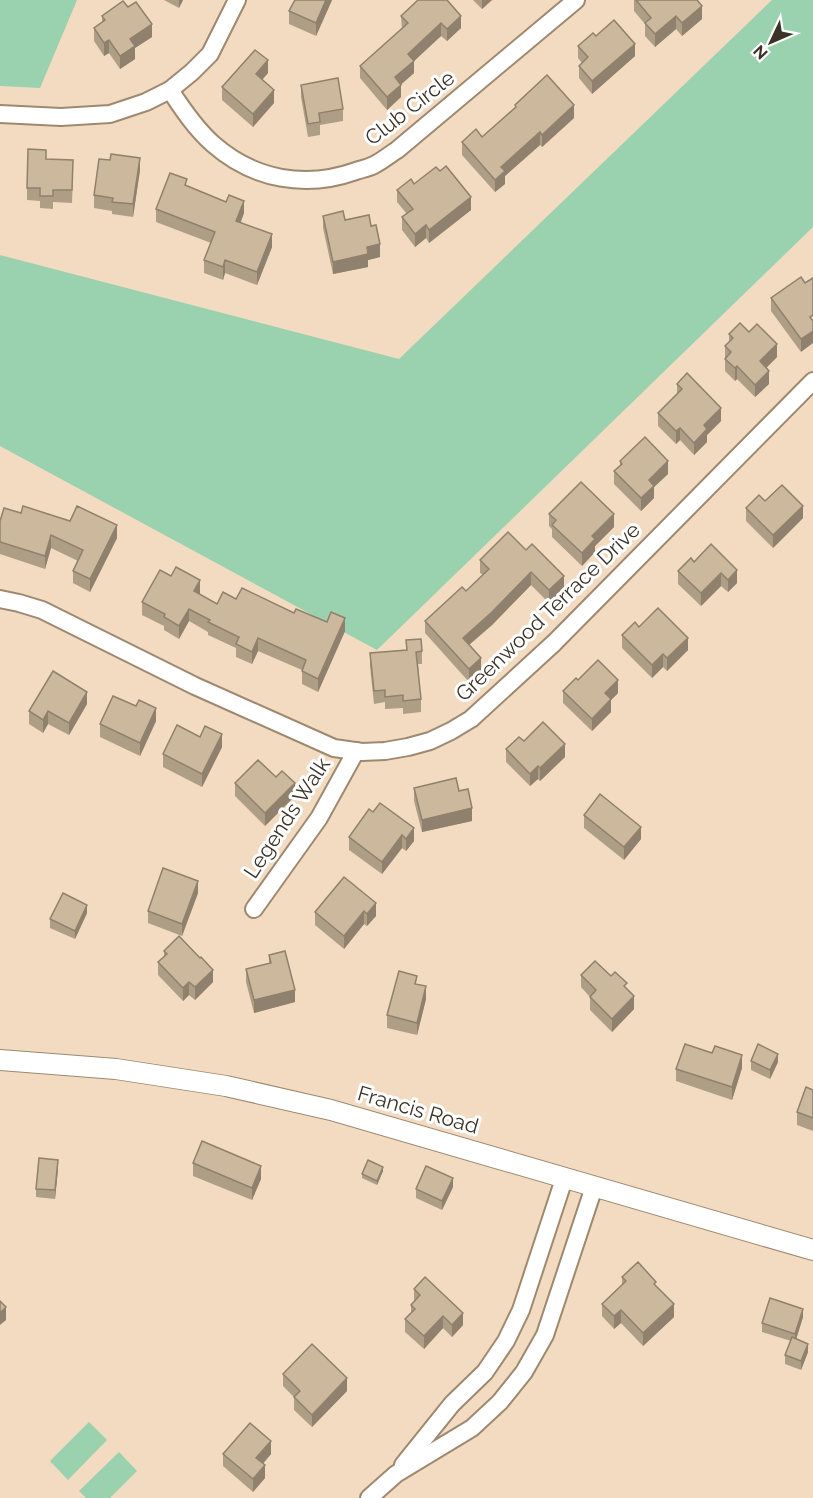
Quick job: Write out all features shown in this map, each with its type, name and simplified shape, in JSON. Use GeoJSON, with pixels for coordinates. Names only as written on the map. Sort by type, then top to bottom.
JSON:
{"type":"FeatureCollection","features":[{"type":"Feature","properties":{"kind":"street"},"geometry":{"type":"LineString","coordinates":[[0,114],[62,117],[110,114],[146,102],[170,90],[210,54],[237,0]]}},
{"type":"Feature","properties":{"kind":"street","name":"Club Circle"},"geometry":{"type":"LineString","coordinates":[[170,90],[197,128],[232,159],[256,171],[279,178],[303,181],[327,180],[372,166],[397,150],[576,0]]}},
{"type":"Feature","properties":{"kind":"street","name":"Greenwood Terrace Drive"},"geometry":{"type":"LineString","coordinates":[[0,599],[42,610],[195,686],[334,748],[385,751],[408,747],[430,741],[471,719],[554,643],[813,381]]}},
{"type":"Feature","properties":{"kind":"street","name":"Legends Walk"},"geometry":{"type":"LineString","coordinates":[[254,909],[319,818],[356,751]]}},
{"type":"Feature","properties":{"kind":"street","name":"Francis Road"},"geometry":{"type":"LineString","coordinates":[[0,1060],[116,1070],[226,1086],[330,1110],[813,1250]]}},
{"type":"Feature","properties":{"kind":"street"},"geometry":{"type":"LineString","coordinates":[[369,1498],[396,1474],[452,1404],[484,1372],[506,1341],[521,1310],[564,1179]]}},
{"type":"Feature","properties":{"kind":"street"},"geometry":{"type":"LineString","coordinates":[[396,1474],[472,1428],[500,1402],[524,1372],[545,1335],[594,1187]]}},
{"type":"Feature","properties":{"kind":"green space"},"geometry":{"type":"Polygon","coordinates":[[[0,0],[77,0],[40,88],[0,86],[0,0]]]}},
{"type":"Feature","properties":{"kind":"green space"},"geometry":{"type":"Polygon","coordinates":[[[772,0],[813,0],[813,227],[377,650],[0,446],[0,255],[399,359],[772,0]]]}},
{"type":"Feature","properties":{"kind":"green space"},"geometry":{"type":"Polygon","coordinates":[[[89,1422],[107,1440],[68,1480],[50,1461],[89,1422]]]}},
{"type":"Feature","properties":{"kind":"green space"},"geometry":{"type":"Polygon","coordinates":[[[119,1452],[137,1471],[110,1498],[86,1498],[79,1491],[119,1452]]]}},
{"type":"Feature","properties":{"kind":"building"},"geometry":{"type":"Polygon","coordinates":[[[295,0],[326,0],[316,23],[289,11],[295,0]]]}},
{"type":"Feature","properties":{"kind":"building"},"geometry":{"type":"Polygon","coordinates":[[[418,0],[447,0],[461,16],[447,29],[441,23],[408,54],[414,61],[395,77],[401,85],[387,97],[360,66],[408,23],[401,16],[418,0]]]}},
{"type":"Feature","properties":{"kind":"building"},"geometry":{"type":"Polygon","coordinates":[[[636,0],[697,0],[702,6],[682,23],[676,16],[655,34],[645,23],[651,18],[636,0]]]}},
{"type":"Feature","properties":{"kind":"building"},"geometry":{"type":"Polygon","coordinates":[[[123,1],[128,7],[136,2],[152,24],[130,39],[135,46],[120,56],[109,40],[104,43],[94,28],[105,20],[102,16],[123,1]]]}},
{"type":"Feature","properties":{"kind":"building"},"geometry":{"type":"Polygon","coordinates":[[[614,20],[635,44],[592,81],[579,66],[588,57],[578,46],[593,33],[596,36],[614,20]]]}},
{"type":"Feature","properties":{"kind":"building"},"geometry":{"type":"Polygon","coordinates":[[[255,50],[268,60],[256,74],[274,90],[253,114],[222,87],[255,50]]]}},
{"type":"Feature","properties":{"kind":"building"},"geometry":{"type":"Polygon","coordinates":[[[547,75],[574,105],[542,135],[540,132],[501,167],[505,171],[495,180],[462,142],[476,129],[482,137],[547,75]]]}},
{"type":"Feature","properties":{"kind":"building"},"geometry":{"type":"Polygon","coordinates":[[[338,78],[343,109],[319,113],[320,122],[308,124],[301,85],[338,78]]]}},
{"type":"Feature","properties":{"kind":"building"},"geometry":{"type":"Polygon","coordinates":[[[28,149],[46,150],[46,159],[73,160],[72,190],[53,190],[53,196],[40,196],[40,188],[27,188],[28,149]]]}},
{"type":"Feature","properties":{"kind":"building"},"geometry":{"type":"Polygon","coordinates":[[[111,154],[140,158],[133,204],[112,202],[113,198],[94,195],[99,159],[110,160],[111,154]]]}},
{"type":"Feature","properties":{"kind":"building"},"geometry":{"type":"Polygon","coordinates":[[[446,166],[471,197],[429,230],[426,225],[415,234],[402,217],[413,209],[397,190],[411,179],[414,184],[436,167],[440,171],[446,166]]]}},
{"type":"Feature","properties":{"kind":"building"},"geometry":{"type":"Polygon","coordinates":[[[170,173],[187,179],[185,185],[226,202],[229,195],[244,201],[236,221],[272,234],[257,272],[225,260],[223,267],[204,260],[215,232],[156,209],[170,173]]]}},
{"type":"Feature","properties":{"kind":"building"},"geometry":{"type":"Polygon","coordinates":[[[343,211],[345,220],[369,215],[371,226],[376,225],[380,244],[367,247],[368,254],[333,262],[323,216],[343,211]]]}},
{"type":"Feature","properties":{"kind":"building"},"geometry":{"type":"Polygon","coordinates":[[[801,277],[805,283],[813,278],[813,315],[810,317],[813,321],[813,331],[801,339],[771,298],[801,277]]]}},
{"type":"Feature","properties":{"kind":"building"},"geometry":{"type":"Polygon","coordinates":[[[740,323],[749,332],[757,324],[777,344],[760,361],[769,371],[755,385],[737,366],[735,368],[725,359],[731,352],[725,346],[733,338],[729,334],[740,323]]]}},
{"type":"Feature","properties":{"kind":"building"},"geometry":{"type":"Polygon","coordinates":[[[687,373],[721,408],[704,425],[707,429],[694,443],[680,428],[676,431],[658,413],[682,389],[677,384],[687,373]]]}},
{"type":"Feature","properties":{"kind":"building"},"geometry":{"type":"Polygon","coordinates":[[[645,437],[668,461],[649,480],[654,486],[641,498],[614,471],[622,464],[620,461],[645,437]]]}},
{"type":"Feature","properties":{"kind":"building"},"geometry":{"type":"Polygon","coordinates":[[[581,482],[614,514],[592,536],[595,539],[582,553],[552,525],[556,520],[549,514],[581,482]]]}},
{"type":"Feature","properties":{"kind":"building"},"geometry":{"type":"Polygon","coordinates":[[[782,485],[803,506],[773,535],[746,508],[759,495],[765,501],[782,485]]]}},
{"type":"Feature","properties":{"kind":"building"},"geometry":{"type":"Polygon","coordinates":[[[23,506],[70,521],[77,506],[117,525],[90,579],[73,571],[83,550],[51,535],[45,556],[0,542],[0,521],[4,508],[21,513],[23,506]]]}},
{"type":"Feature","properties":{"kind":"building"},"geometry":{"type":"Polygon","coordinates":[[[508,532],[526,550],[532,544],[564,576],[549,590],[531,572],[463,638],[481,658],[469,669],[425,621],[462,587],[466,591],[489,569],[480,560],[508,532]]]}},
{"type":"Feature","properties":{"kind":"building"},"geometry":{"type":"Polygon","coordinates":[[[711,544],[737,570],[728,580],[721,573],[701,593],[678,571],[691,558],[694,562],[711,544]]]}},
{"type":"Feature","properties":{"kind":"building"},"geometry":{"type":"Polygon","coordinates":[[[176,567],[200,580],[194,591],[217,604],[223,592],[236,599],[242,588],[294,613],[296,609],[327,622],[331,612],[345,618],[318,679],[302,671],[306,660],[258,638],[252,652],[236,644],[239,637],[208,622],[210,620],[189,609],[179,626],[164,617],[165,614],[142,602],[160,570],[171,576],[176,567]]]}},
{"type":"Feature","properties":{"kind":"building"},"geometry":{"type":"Polygon","coordinates":[[[658,608],[688,638],[667,658],[663,654],[652,665],[622,635],[635,622],[639,627],[658,608]]]}},
{"type":"Feature","properties":{"kind":"building"},"geometry":{"type":"Polygon","coordinates":[[[421,639],[422,651],[416,652],[421,699],[403,701],[403,695],[385,697],[385,690],[374,691],[370,653],[407,650],[406,640],[421,639]]]}},
{"type":"Feature","properties":{"kind":"building"},"geometry":{"type":"Polygon","coordinates":[[[598,660],[618,680],[605,693],[611,699],[592,719],[563,691],[598,660]]]}},
{"type":"Feature","properties":{"kind":"building"},"geometry":{"type":"Polygon","coordinates":[[[53,671],[87,692],[69,723],[48,711],[43,720],[29,711],[53,671]]]}},
{"type":"Feature","properties":{"kind":"building"},"geometry":{"type":"Polygon","coordinates":[[[113,696],[136,706],[139,700],[156,708],[140,743],[100,724],[113,696]]]}},
{"type":"Feature","properties":{"kind":"building"},"geometry":{"type":"Polygon","coordinates":[[[543,722],[565,744],[540,768],[538,766],[530,774],[506,749],[519,737],[524,741],[543,722]]]}},
{"type":"Feature","properties":{"kind":"building"},"geometry":{"type":"Polygon","coordinates":[[[177,725],[200,737],[205,726],[222,734],[202,774],[163,754],[177,725]]]}},
{"type":"Feature","properties":{"kind":"building"},"geometry":{"type":"Polygon","coordinates":[[[258,760],[276,777],[282,771],[295,783],[265,813],[235,783],[258,760]]]}},
{"type":"Feature","properties":{"kind":"building"},"geometry":{"type":"Polygon","coordinates":[[[456,778],[459,791],[468,789],[472,808],[422,820],[414,788],[456,778]]]}},
{"type":"Feature","properties":{"kind":"building"},"geometry":{"type":"Polygon","coordinates":[[[600,794],[641,827],[624,847],[584,815],[600,794]]]}},
{"type":"Feature","properties":{"kind":"building"},"geometry":{"type":"Polygon","coordinates":[[[380,803],[414,828],[406,839],[402,835],[382,862],[349,837],[369,809],[373,812],[380,803]]]}},
{"type":"Feature","properties":{"kind":"building"},"geometry":{"type":"Polygon","coordinates":[[[163,868],[198,881],[182,924],[148,911],[163,868]]]}},
{"type":"Feature","properties":{"kind":"building"},"geometry":{"type":"Polygon","coordinates":[[[344,877],[376,903],[367,914],[364,911],[344,936],[315,912],[344,877]]]}},
{"type":"Feature","properties":{"kind":"building"},"geometry":{"type":"Polygon","coordinates":[[[63,893],[87,905],[75,931],[50,919],[63,893]]]}},
{"type":"Feature","properties":{"kind":"building"},"geometry":{"type":"Polygon","coordinates":[[[179,936],[213,970],[195,987],[189,982],[183,988],[158,962],[167,954],[164,951],[179,936]]]}},
{"type":"Feature","properties":{"kind":"building"},"geometry":{"type":"Polygon","coordinates":[[[285,951],[295,990],[254,1000],[246,969],[271,963],[269,955],[285,951]]]}},
{"type":"Feature","properties":{"kind":"building"},"geometry":{"type":"Polygon","coordinates":[[[595,961],[611,976],[615,972],[627,983],[624,986],[634,996],[612,1019],[590,997],[596,990],[581,975],[595,961]]]}},
{"type":"Feature","properties":{"kind":"building"},"geometry":{"type":"Polygon","coordinates":[[[399,971],[417,976],[415,984],[426,986],[417,1023],[387,1015],[399,971]]]}},
{"type":"Feature","properties":{"kind":"building"},"geometry":{"type":"Polygon","coordinates":[[[685,1044],[712,1053],[715,1046],[742,1055],[732,1087],[676,1069],[685,1044]]]}},
{"type":"Feature","properties":{"kind":"building"},"geometry":{"type":"Polygon","coordinates":[[[758,1044],[778,1054],[770,1070],[751,1061],[758,1044]]]}},
{"type":"Feature","properties":{"kind":"building"},"geometry":{"type":"Polygon","coordinates":[[[806,1087],[813,1090],[813,1118],[797,1112],[806,1087]]]}},
{"type":"Feature","properties":{"kind":"building"},"geometry":{"type":"Polygon","coordinates":[[[202,1141],[261,1166],[252,1188],[193,1163],[202,1141]]]}},
{"type":"Feature","properties":{"kind":"building"},"geometry":{"type":"Polygon","coordinates":[[[39,1158],[58,1160],[55,1190],[36,1189],[39,1158]]]}},
{"type":"Feature","properties":{"kind":"building"},"geometry":{"type":"Polygon","coordinates":[[[368,1160],[383,1167],[377,1181],[362,1174],[368,1160]]]}},
{"type":"Feature","properties":{"kind":"building"},"geometry":{"type":"Polygon","coordinates":[[[426,1166],[453,1178],[442,1201],[416,1189],[426,1166]]]}},
{"type":"Feature","properties":{"kind":"building"},"geometry":{"type":"Polygon","coordinates":[[[638,1262],[656,1282],[654,1284],[674,1304],[643,1333],[621,1310],[614,1316],[602,1304],[626,1281],[622,1277],[638,1262]]]}},
{"type":"Feature","properties":{"kind":"building"},"geometry":{"type":"Polygon","coordinates":[[[425,1277],[463,1313],[452,1325],[443,1316],[424,1336],[405,1319],[415,1309],[411,1305],[420,1295],[414,1289],[425,1277]]]}},
{"type":"Feature","properties":{"kind":"building"},"geometry":{"type":"Polygon","coordinates":[[[770,1298],[803,1309],[795,1334],[762,1323],[770,1298]]]}},
{"type":"Feature","properties":{"kind":"building"},"geometry":{"type":"Polygon","coordinates":[[[0,1301],[6,1307],[0,1313],[0,1301]]]}},
{"type":"Feature","properties":{"kind":"building"},"geometry":{"type":"Polygon","coordinates":[[[792,1337],[808,1344],[801,1361],[785,1355],[792,1337]]]}},
{"type":"Feature","properties":{"kind":"building"},"geometry":{"type":"Polygon","coordinates":[[[312,1344],[347,1378],[312,1415],[294,1397],[300,1391],[283,1374],[312,1344]]]}},
{"type":"Feature","properties":{"kind":"building"},"geometry":{"type":"Polygon","coordinates":[[[250,1423],[271,1441],[256,1458],[265,1465],[253,1479],[223,1454],[250,1423]]]}}]}
